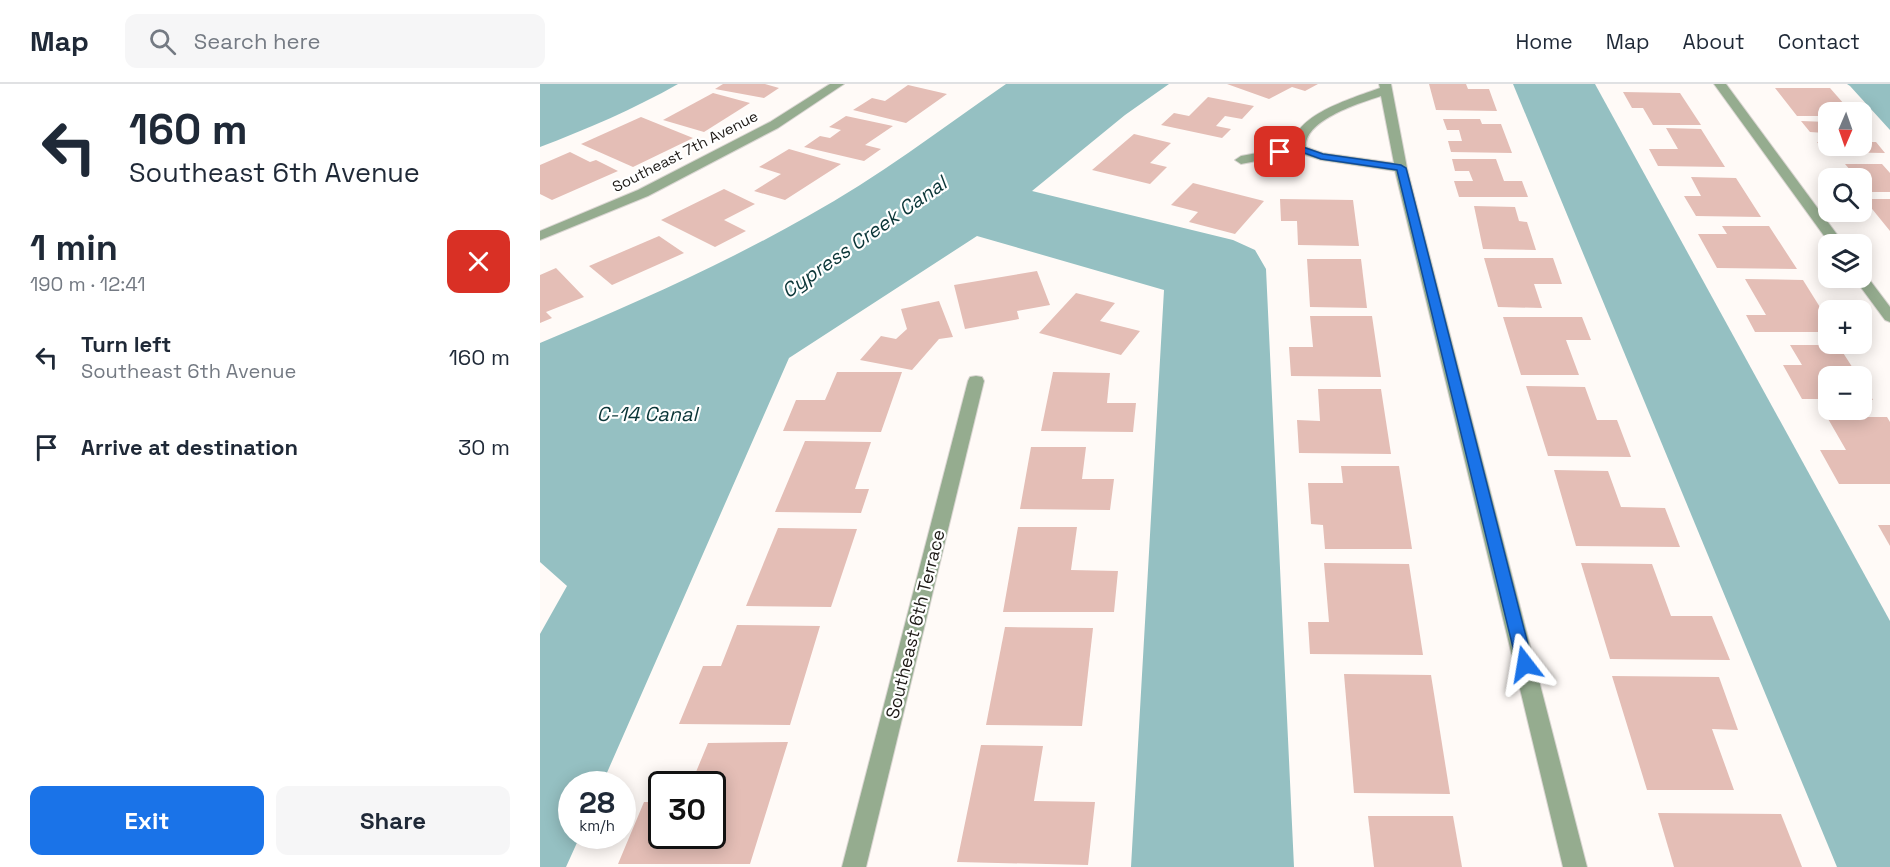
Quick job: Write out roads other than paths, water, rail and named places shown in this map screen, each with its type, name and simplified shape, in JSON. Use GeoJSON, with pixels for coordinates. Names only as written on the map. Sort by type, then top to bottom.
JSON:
{"type":"FeatureCollection","features":[{"type":"Feature","properties":{"kind":"street","name":"Southeast 7th Avenue"},"geometry":{"type":"LineString","coordinates":[[540,236],[643,193],[774,125],[838,84]]}},
{"type":"Feature","properties":{"kind":"street"},"geometry":{"type":"LineString","coordinates":[[1720,84],[1830,234]]}},
{"type":"Feature","properties":{"kind":"street"},"geometry":{"type":"LineString","coordinates":[[1300,148],[1300,138],[1306,128],[1345,104],[1386,87],[1401,168],[1575,867]]}},
{"type":"Feature","properties":{"kind":"street"},"geometry":{"type":"LineString","coordinates":[[1241,160],[1300,148],[1321,156],[1401,168]]}},
{"type":"Feature","properties":{"kind":"street"},"geometry":{"type":"LineString","coordinates":[[1868,288],[1890,317]]}},
{"type":"Feature","properties":{"kind":"street","name":"Southeast 6th Terrace"},"geometry":{"type":"LineString","coordinates":[[854,867],[976,381]]}},
{"type":"Feature","properties":{"kind":"water"},"geometry":{"type":"Polygon","coordinates":[[[540,84],[678,84],[610,118],[540,147],[540,84]]]}},
{"type":"Feature","properties":{"kind":"water"},"geometry":{"type":"Polygon","coordinates":[[[1006,84],[1169,84],[1125,115],[1032,191],[1233,240],[1255,250],[1266,269],[1294,867],[1131,867],[1164,290],[977,236],[789,358],[608,771],[558,771],[558,849],[574,849],[566,867],[540,867],[540,634],[567,586],[540,562],[540,343],[676,284],[743,251],[834,201],[1006,84]]]}},
{"type":"Feature","properties":{"kind":"water"},"geometry":{"type":"Polygon","coordinates":[[[1513,84],[1595,84],[1890,621],[1890,867],[1837,867],[1513,84]]]}},
{"type":"Feature","properties":{"kind":"water"},"geometry":{"type":"Polygon","coordinates":[[[1847,84],[1890,84],[1890,130],[1872,110],[1872,102],[1865,102],[1847,84]]]}},
{"type":"Feature","properties":{"kind":"water label","name":"Cypress Creek Canal"},"geometry":{"type":"Point","coordinates":[864,237]}},
{"type":"Feature","properties":{"kind":"water label","name":"C-14 Canal"},"geometry":{"type":"Point","coordinates":[647,414]}}]}
